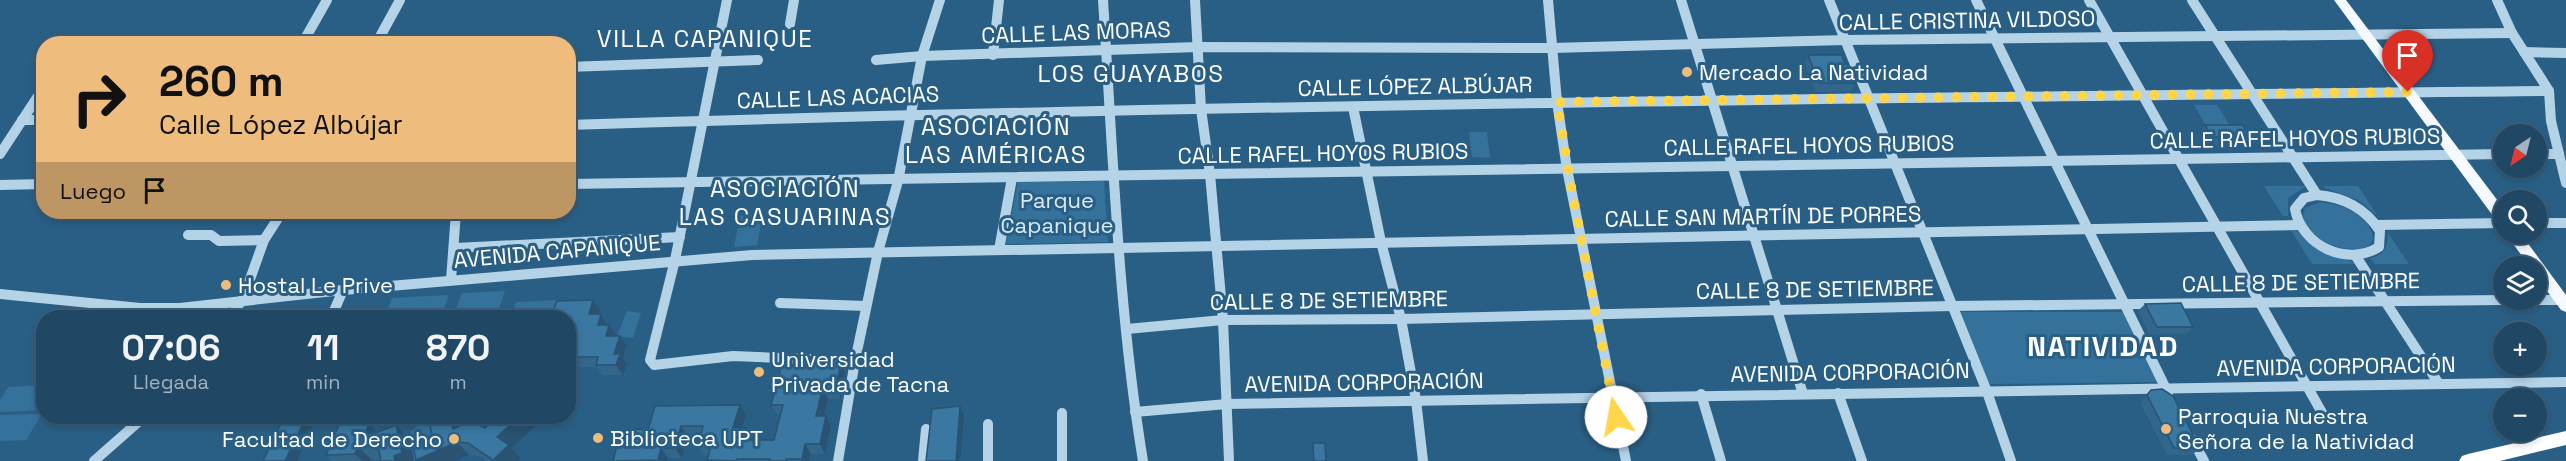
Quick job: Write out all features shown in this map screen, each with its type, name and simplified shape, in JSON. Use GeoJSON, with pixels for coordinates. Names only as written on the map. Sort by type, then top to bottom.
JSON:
{"type":"FeatureCollection","features":[{"type":"Feature","properties":{"kind":"highway"},"geometry":{"type":"LineString","coordinates":[[2468,461],[2566,438]]}},
{"type":"Feature","properties":{"kind":"main road"},"geometry":{"type":"LineString","coordinates":[[2340,0],[2493,207]]}},
{"type":"Feature","properties":{"kind":"main road"},"geometry":{"type":"LineString","coordinates":[[2520,244],[2564,303]]}},
{"type":"Feature","properties":{"kind":"street"},"geometry":{"type":"LineString","coordinates":[[307,36],[327,0]]}},
{"type":"Feature","properties":{"kind":"street"},"geometry":{"type":"LineString","coordinates":[[380,36],[400,0]]}},
{"type":"Feature","properties":{"kind":"street"},"geometry":{"type":"LineString","coordinates":[[728,0],[680,237],[650,360],[654,365],[733,356],[855,361]]}},
{"type":"Feature","properties":{"kind":"street"},"geometry":{"type":"LineString","coordinates":[[790,24],[794,0]]}},
{"type":"Feature","properties":{"kind":"street"},"geometry":{"type":"LineString","coordinates":[[838,461],[866,306],[898,181],[922,56],[940,0]]}},
{"type":"Feature","properties":{"kind":"street"},"geometry":{"type":"LineString","coordinates":[[993,55],[999,0]]}},
{"type":"Feature","properties":{"kind":"street"},"geometry":{"type":"LineString","coordinates":[[1103,0],[1119,247],[1135,412],[1143,461]]}},
{"type":"Feature","properties":{"kind":"street"},"geometry":{"type":"LineString","coordinates":[[1195,0],[1201,109],[1210,174],[1223,320],[1229,461]]}},
{"type":"Feature","properties":{"kind":"street"},"geometry":{"type":"LineString","coordinates":[[1548,0],[1557,102],[1567,169],[1611,396],[1626,461]]}},
{"type":"Feature","properties":{"kind":"street"},"geometry":{"type":"LineString","coordinates":[[1681,0],[1803,394]]}},
{"type":"Feature","properties":{"kind":"street"},"geometry":{"type":"LineString","coordinates":[[1829,0],[1986,389],[2011,461]]}},
{"type":"Feature","properties":{"kind":"street"},"geometry":{"type":"LineString","coordinates":[[1976,0],[2176,409]]}},
{"type":"Feature","properties":{"kind":"street"},"geometry":{"type":"LineString","coordinates":[[2089,0],[2325,418]]}},
{"type":"Feature","properties":{"kind":"street"},"geometry":{"type":"LineString","coordinates":[[2192,0],[2317,195]]}},
{"type":"Feature","properties":{"kind":"street"},"geometry":{"type":"LineString","coordinates":[[2497,0],[2512,33],[2549,91],[2551,121],[2566,183]]}},
{"type":"Feature","properties":{"kind":"street","name":"CALLE CRISTINA VILDOSO"},"geometry":{"type":"LineString","coordinates":[[1459,47],[1552,48],[1846,40],[2512,33]]}},
{"type":"Feature","properties":{"kind":"street","name":"CALLE LAS MORAS"},"geometry":{"type":"LineString","coordinates":[[876,60],[922,56],[1198,47],[1459,47]]}},
{"type":"Feature","properties":{"kind":"street"},"geometry":{"type":"LineString","coordinates":[[2524,52],[2566,53]]}},
{"type":"Feature","properties":{"kind":"street"},"geometry":{"type":"LineString","coordinates":[[576,67],[758,60]]}},
{"type":"Feature","properties":{"kind":"street","name":"CALLE LÓPEZ ALBÚJAR"},"geometry":{"type":"LineString","coordinates":[[1110,110],[1557,102],[2549,91]]}},
{"type":"Feature","properties":{"kind":"street"},"geometry":{"type":"LineString","coordinates":[[0,154],[36,99]]}},
{"type":"Feature","properties":{"kind":"street"},"geometry":{"type":"LineString","coordinates":[[1353,107],[1381,242],[1401,319],[1416,400],[1423,461]]}},
{"type":"Feature","properties":{"kind":"street","name":"CALLE LAS ACACIAS"},"geometry":{"type":"LineString","coordinates":[[576,125],[1110,110]]}},
{"type":"Feature","properties":{"kind":"street"},"geometry":{"type":"LineString","coordinates":[[22,120],[36,120]]}},
{"type":"Feature","properties":{"kind":"street","name":"CALLE RAFEL HOYOS RUBIOS"},"geometry":{"type":"LineString","coordinates":[[576,184],[898,181],[2493,154]]}},
{"type":"Feature","properties":{"kind":"street"},"geometry":{"type":"LineString","coordinates":[[2547,154],[2559,154]]}},
{"type":"Feature","properties":{"kind":"street"},"geometry":{"type":"LineString","coordinates":[[999,250],[1012,178]]}},
{"type":"Feature","properties":{"kind":"street"},"geometry":{"type":"LineString","coordinates":[[0,185],[36,184]]}},
{"type":"Feature","properties":{"kind":"street"},"geometry":{"type":"LineString","coordinates":[[2317,195],[2334,197],[2351,203],[2366,213],[2377,225],[2381,237],[2379,247],[2370,254],[2355,255],[2337,252],[2321,245],[2308,236],[2299,225],[2295,214],[2297,205],[2304,198],[2317,195]]}},
{"type":"Feature","properties":{"kind":"street"},"geometry":{"type":"LineString","coordinates":[[235,310],[243,299],[264,240],[278,219]]}},
{"type":"Feature","properties":{"kind":"street"},"geometry":{"type":"LineString","coordinates":[[451,280],[456,219]]}},
{"type":"Feature","properties":{"kind":"street"},"geometry":{"type":"LineString","coordinates":[[2377,225],[2493,222]]}},
{"type":"Feature","properties":{"kind":"street"},"geometry":{"type":"LineString","coordinates":[[2547,223],[2566,223]]}},
{"type":"Feature","properties":{"kind":"street","name":"CALLE SAN MARTÍN DE PORRES"},"geometry":{"type":"LineString","coordinates":[[1119,247],[2299,225]]}},
{"type":"Feature","properties":{"kind":"street"},"geometry":{"type":"LineString","coordinates":[[188,235],[211,236],[219,242],[264,240]]}},
{"type":"Feature","properties":{"kind":"street"},"geometry":{"type":"LineString","coordinates":[[455,248],[680,237]]}},
{"type":"Feature","properties":{"kind":"street","name":"AVENIDA CAPANIQUE"},"geometry":{"type":"LineString","coordinates":[[0,294],[141,308],[180,308],[243,299],[675,260],[752,255],[1119,247]]}},
{"type":"Feature","properties":{"kind":"street"},"geometry":{"type":"LineString","coordinates":[[2355,255],[2439,384]]}},
{"type":"Feature","properties":{"kind":"street"},"geometry":{"type":"LineString","coordinates":[[334,310],[343,290]]}},
{"type":"Feature","properties":{"kind":"street","name":"CALLE 8 DE SETIEMBRE"},"geometry":{"type":"LineString","coordinates":[[1127,329],[1223,320],[1401,319],[1952,306],[2493,300]]}},
{"type":"Feature","properties":{"kind":"street"},"geometry":{"type":"LineString","coordinates":[[2547,301],[2564,303]]}},
{"type":"Feature","properties":{"kind":"street"},"geometry":{"type":"LineString","coordinates":[[780,303],[866,306]]}},
{"type":"Feature","properties":{"kind":"street"},"geometry":{"type":"LineString","coordinates":[[93,310],[97,304]]}},
{"type":"Feature","properties":{"kind":"street","name":"AVENIDA CORPORACIÓN"},"geometry":{"type":"LineString","coordinates":[[1135,412],[1227,404],[1701,394],[2566,382]]}},
{"type":"Feature","properties":{"kind":"street"},"geometry":{"type":"LineString","coordinates":[[1838,393],[1862,461]]}},
{"type":"Feature","properties":{"kind":"street"},"geometry":{"type":"LineString","coordinates":[[1701,394],[1720,461]]}},
{"type":"Feature","properties":{"kind":"street"},"geometry":{"type":"LineString","coordinates":[[1062,413],[1062,461]]}},
{"type":"Feature","properties":{"kind":"street"},"geometry":{"type":"LineString","coordinates":[[94,461],[136,424]]}},
{"type":"Feature","properties":{"kind":"street"},"geometry":{"type":"LineString","coordinates":[[988,424],[988,461]]}},
{"type":"Feature","properties":{"kind":"street"},"geometry":{"type":"LineString","coordinates":[[923,461],[926,429]]}},
{"type":"Feature","properties":{"kind":"street"},"geometry":{"type":"LineString","coordinates":[[2187,430],[2204,461]]}},
{"type":"Feature","properties":{"kind":"green space"},"geometry":{"type":"Polygon","coordinates":[[[2194,105],[2217,105],[2232,129],[2208,129],[2194,105]]]}},
{"type":"Feature","properties":{"kind":"green space"},"geometry":{"type":"Polygon","coordinates":[[[1469,132],[1487,132],[1490,158],[1472,157],[1469,132]]]}},
{"type":"Feature","properties":{"kind":"green space","name":"Parque Capanique"},"geometry":{"type":"Polygon","coordinates":[[[1104,181],[1108,242],[1006,244],[1018,182],[1104,181]]]}},
{"type":"Feature","properties":{"kind":"green space"},"geometry":{"type":"Polygon","coordinates":[[[2264,186],[2306,186],[2288,198],[2288,216],[2283,216],[2264,186]]]}},
{"type":"Feature","properties":{"kind":"green space"},"geometry":{"type":"Polygon","coordinates":[[[2358,186],[2377,215],[2358,200],[2323,187],[2358,186]]]}},
{"type":"Feature","properties":{"kind":"green space"},"geometry":{"type":"Polygon","coordinates":[[[2321,202],[2340,206],[2356,214],[2366,223],[2372,234],[2372,242],[2366,247],[2357,249],[2333,245],[2321,240],[2307,226],[2303,215],[2305,208],[2321,202]]]}},
{"type":"Feature","properties":{"kind":"green space"},"geometry":{"type":"Polygon","coordinates":[[[763,214],[757,245],[734,247],[740,216],[763,214]]]}},
{"type":"Feature","properties":{"kind":"green space"},"geometry":{"type":"Polygon","coordinates":[[[2291,230],[2297,231],[2356,264],[2312,264],[2291,230]]]}},
{"type":"Feature","properties":{"kind":"green space"},"geometry":{"type":"Polygon","coordinates":[[[2388,233],[2409,264],[2375,264],[2370,258],[2385,250],[2388,233]]]}},
{"type":"Feature","properties":{"kind":"green space"},"geometry":{"type":"Polygon","coordinates":[[[505,291],[498,310],[456,310],[462,293],[505,291]]]}},
{"type":"Feature","properties":{"kind":"green space"},"geometry":{"type":"Polygon","coordinates":[[[449,295],[443,310],[387,310],[392,298],[449,295]]]}},
{"type":"Feature","properties":{"kind":"green space"},"geometry":{"type":"Polygon","coordinates":[[[561,300],[558,310],[513,310],[516,302],[561,300]]]}},
{"type":"Feature","properties":{"kind":"green space"},"geometry":{"type":"Polygon","coordinates":[[[627,311],[641,313],[633,338],[617,336],[627,311]]]}},
{"type":"Feature","properties":{"kind":"green space"},"geometry":{"type":"Polygon","coordinates":[[[1958,312],[2128,312],[2161,382],[1986,384],[1958,312]]]}},
{"type":"Feature","properties":{"kind":"green space"},"geometry":{"type":"Polygon","coordinates":[[[36,385],[36,410],[0,412],[0,400],[8,387],[36,385]]]}},
{"type":"Feature","properties":{"kind":"green space"},"geometry":{"type":"Polygon","coordinates":[[[36,414],[36,424],[26,440],[0,441],[0,415],[36,414]]]}},
{"type":"Feature","properties":{"kind":"green space"},"geometry":{"type":"Polygon","coordinates":[[[420,424],[431,424],[440,450],[424,461],[414,461],[410,432],[420,424]]]}},
{"type":"Feature","properties":{"kind":"building"},"geometry":{"type":"Polygon","coordinates":[[[1808,55],[1842,55],[1855,83],[1819,83],[1808,55]]]}},
{"type":"Feature","properties":{"kind":"building"},"geometry":{"type":"Polygon","coordinates":[[[2205,125],[2243,125],[2250,137],[2212,137],[2205,125]]]}},
{"type":"Feature","properties":{"kind":"building"},"geometry":{"type":"Polygon","coordinates":[[[593,300],[589,314],[601,314],[598,325],[609,325],[606,336],[620,336],[614,354],[620,354],[616,365],[596,365],[598,357],[576,357],[576,310],[553,310],[557,301],[593,300]]]}},
{"type":"Feature","properties":{"kind":"building"},"geometry":{"type":"Polygon","coordinates":[[[2181,303],[2193,327],[2157,327],[2145,304],[2181,303]]]}},
{"type":"Feature","properties":{"kind":"building"},"geometry":{"type":"Polygon","coordinates":[[[841,362],[836,388],[823,389],[821,395],[816,416],[826,416],[820,444],[805,444],[802,459],[786,459],[786,461],[707,460],[711,446],[698,446],[703,426],[681,426],[675,448],[661,448],[658,460],[613,461],[618,442],[632,442],[635,429],[648,430],[655,406],[740,405],[733,427],[747,428],[744,440],[774,440],[783,405],[771,405],[781,367],[841,362]]]}},
{"type":"Feature","properties":{"kind":"building"},"geometry":{"type":"Polygon","coordinates":[[[2162,389],[2173,396],[2200,448],[2174,448],[2147,395],[2151,390],[2162,389]]]}},
{"type":"Feature","properties":{"kind":"building"},"geometry":{"type":"Polygon","coordinates":[[[960,406],[956,461],[926,461],[932,409],[960,406]]]}},
{"type":"Feature","properties":{"kind":"building"},"geometry":{"type":"Polygon","coordinates":[[[281,424],[303,424],[285,461],[263,461],[281,424]]]}},
{"type":"Feature","properties":{"kind":"building"},"geometry":{"type":"Polygon","coordinates":[[[369,424],[363,438],[396,425],[402,453],[394,456],[395,461],[381,461],[378,446],[358,447],[355,454],[326,455],[339,425],[369,424]]]}},
{"type":"Feature","properties":{"kind":"building"},"geometry":{"type":"Polygon","coordinates":[[[430,424],[452,424],[453,429],[465,424],[478,424],[485,428],[489,424],[511,424],[497,437],[509,445],[493,460],[468,443],[457,442],[416,460],[413,446],[433,439],[430,424]]]}},
{"type":"Feature","properties":{"kind":"building"},"geometry":{"type":"Polygon","coordinates":[[[1313,443],[1325,443],[1326,461],[1314,461],[1313,443]]]}},
{"type":"Feature","properties":{"kind":"place","name":"Mercado La Natividad"},"geometry":{"type":"Point","coordinates":[1687,72]}},
{"type":"Feature","properties":{"kind":"place","name":"Hostal Le Prive"},"geometry":{"type":"Point","coordinates":[226,285]}},
{"type":"Feature","properties":{"kind":"place","name":"Universidad Privada de Tacna"},"geometry":{"type":"Point","coordinates":[759,372]}},
{"type":"Feature","properties":{"kind":"place","name":"Parroquia Nuestra Señora de la Natividad"},"geometry":{"type":"Point","coordinates":[2166,429]}},
{"type":"Feature","properties":{"kind":"place","name":"Biblioteca UPT"},"geometry":{"type":"Point","coordinates":[598,438]}},
{"type":"Feature","properties":{"kind":"place","name":"Facultad de Derecho"},"geometry":{"type":"Point","coordinates":[454,439]}},
{"type":"Feature","properties":{"kind":"district","name":"VILLA CAPANIQUE"},"geometry":{"type":"Point","coordinates":[705,39]}},
{"type":"Feature","properties":{"kind":"district","name":"LOS GUAYABOS"},"geometry":{"type":"Point","coordinates":[1131,74]}},
{"type":"Feature","properties":{"kind":"district","name":"ASOCIACIÓN LAS AMÉRICAS"},"geometry":{"type":"Point","coordinates":[996,141]}},
{"type":"Feature","properties":{"kind":"district","name":"ASOCIACIÓN LAS CASUARINAS"},"geometry":{"type":"Point","coordinates":[785,203]}},
{"type":"Feature","properties":{"kind":"district","name":"NATIVIDAD"},"geometry":{"type":"Point","coordinates":[2103,346]}},
{"type":"Feature","properties":{"kind":"route"},"geometry":{"type":"LineString","coordinates":[[1616,417],[1580,239],[1557,102],[2408,92]]}}]}
